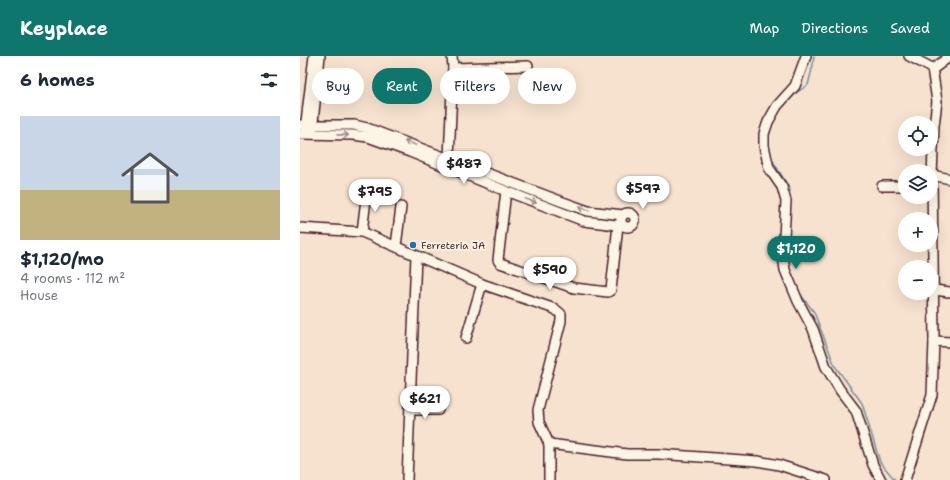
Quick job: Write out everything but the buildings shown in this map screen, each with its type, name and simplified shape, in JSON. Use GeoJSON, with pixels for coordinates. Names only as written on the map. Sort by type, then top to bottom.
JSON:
{"type":"FeatureCollection","features":[{"type":"Feature","properties":{"kind":"street"},"geometry":{"type":"LineString","coordinates":[[306,129],[314,56]]}},
{"type":"Feature","properties":{"kind":"street"},"geometry":{"type":"LineString","coordinates":[[306,129],[320,56]]}},
{"type":"Feature","properties":{"kind":"street"},"geometry":{"type":"LineString","coordinates":[[452,56],[453,68],[528,66]]}},
{"type":"Feature","properties":{"kind":"street"},"geometry":{"type":"LineString","coordinates":[[806,56],[795,86],[777,106],[768,122],[764,134],[764,146],[769,168],[782,187],[786,201],[783,255],[785,270],[798,301],[813,329],[826,367],[840,390],[856,411],[874,465],[881,480]]}},
{"type":"Feature","properties":{"kind":"street"},"geometry":{"type":"LineString","coordinates":[[909,56],[932,68],[938,101],[934,126],[932,164]]}},
{"type":"Feature","properties":{"kind":"street"},"geometry":{"type":"LineString","coordinates":[[932,70],[950,56]]}},
{"type":"Feature","properties":{"kind":"street"},"geometry":{"type":"LineString","coordinates":[[449,158],[451,104]]}},
{"type":"Feature","properties":{"kind":"street"},"geometry":{"type":"LineString","coordinates":[[354,125],[367,128],[588,211],[623,215],[629,212],[634,214],[636,219],[633,226],[628,227],[584,221],[410,152],[368,137],[306,129],[354,125]]}},
{"type":"Feature","properties":{"kind":"street"},"geometry":{"type":"LineString","coordinates":[[938,176],[950,179]]}},
{"type":"Feature","properties":{"kind":"street"},"geometry":{"type":"LineString","coordinates":[[882,186],[898,186]]}},
{"type":"Feature","properties":{"kind":"street"},"geometry":{"type":"LineString","coordinates":[[362,232],[367,191]]}},
{"type":"Feature","properties":{"kind":"street"},"geometry":{"type":"LineString","coordinates":[[506,191],[498,260],[500,263],[574,288],[608,292],[611,290],[623,215]]}},
{"type":"Feature","properties":{"kind":"street"},"geometry":{"type":"LineString","coordinates":[[932,204],[933,260]]}},
{"type":"Feature","properties":{"kind":"street"},"geometry":{"type":"LineString","coordinates":[[396,246],[401,207]]}},
{"type":"Feature","properties":{"kind":"street"},"geometry":{"type":"LineString","coordinates":[[300,228],[362,232],[482,284],[555,309],[561,314],[561,321],[538,410],[540,422],[549,444],[549,480]]}},
{"type":"Feature","properties":{"kind":"street"},"geometry":{"type":"LineString","coordinates":[[408,480],[416,256]]}},
{"type":"Feature","properties":{"kind":"street"},"geometry":{"type":"LineString","coordinates":[[466,338],[482,284]]}},
{"type":"Feature","properties":{"kind":"street"},"geometry":{"type":"LineString","coordinates":[[938,290],[950,292]]}},
{"type":"Feature","properties":{"kind":"street"},"geometry":{"type":"LineString","coordinates":[[905,480],[932,395],[934,300]]}},
{"type":"Feature","properties":{"kind":"street"},"geometry":{"type":"LineString","coordinates":[[934,341],[950,342]]}},
{"type":"Feature","properties":{"kind":"street"},"geometry":{"type":"LineString","coordinates":[[410,410],[438,410]]}},
{"type":"Feature","properties":{"kind":"street"},"geometry":{"type":"LineString","coordinates":[[549,444],[627,454],[658,454],[757,461],[779,465],[826,480]]}},
{"type":"Feature","properties":{"kind":"waterway"},"geometry":{"type":"LineString","coordinates":[[780,110],[796,93],[808,85],[814,56]]}},
{"type":"Feature","properties":{"kind":"waterway"},"geometry":{"type":"LineString","coordinates":[[771,158],[790,189],[789,197]]}},
{"type":"Feature","properties":{"kind":"waterway"},"geometry":{"type":"LineString","coordinates":[[798,291],[814,312],[835,366],[862,403],[880,462],[895,480]]}},
{"type":"Feature","properties":{"kind":"place","name":"Ferreteria JA"},"geometry":{"type":"Point","coordinates":[413,245]}}]}
